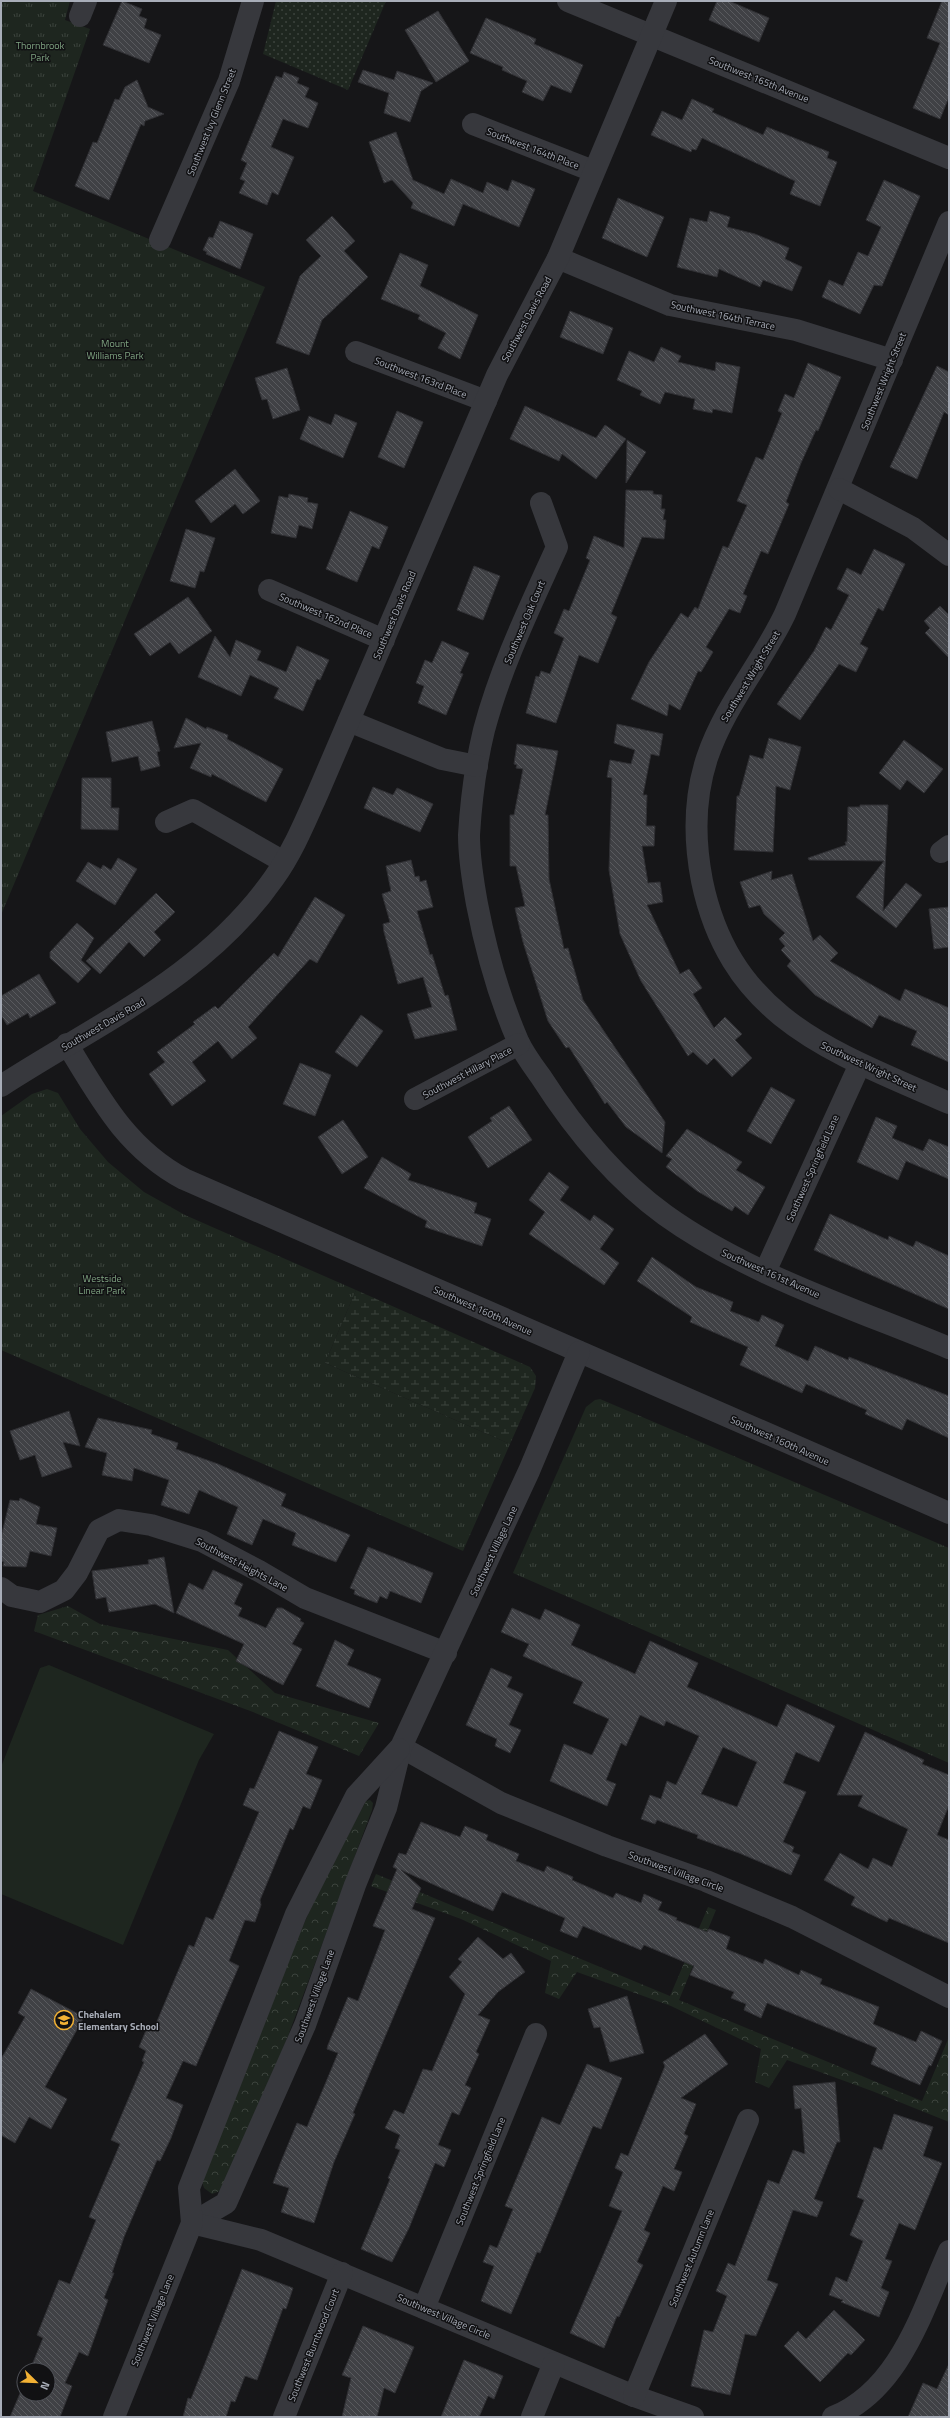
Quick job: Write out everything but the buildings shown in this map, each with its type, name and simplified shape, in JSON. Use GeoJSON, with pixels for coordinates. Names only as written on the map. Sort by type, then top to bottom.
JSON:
{"type":"FeatureCollection","features":[{"type":"Feature","properties":{"kind":"street","name":"Southwest Ivy Glenn Street"},"geometry":{"type":"LineString","coordinates":[[160,240],[229,82],[253,1]]}},
{"type":"Feature","properties":{"kind":"street","name":"Southwest 165th Avenue"},"geometry":{"type":"LineString","coordinates":[[568,1],[949,158]]}},
{"type":"Feature","properties":{"kind":"street","name":"Southwest Davis Road"},"geometry":{"type":"LineString","coordinates":[[1,1086],[67,1044],[101,1027],[156,992],[200,957],[260,897],[284,862],[305,822],[512,343],[558,258],[666,1]]}},
{"type":"Feature","properties":{"kind":"street","name":"Southwest 164th Place"},"geometry":{"type":"LineString","coordinates":[[473,124],[593,172]]}},
{"type":"Feature","properties":{"kind":"street","name":"Southwest Wright Street"},"geometry":{"type":"LineString","coordinates":[[949,222],[839,489],[774,638],[730,705],[718,729],[707,759],[699,792],[695,827],[698,860],[705,894],[715,925],[727,950],[745,980],[762,1001],[785,1021],[812,1039],[860,1064],[949,1103]]}},
{"type":"Feature","properties":{"kind":"street","name":"Southwest 164th Terrace"},"geometry":{"type":"LineString","coordinates":[[558,258],[670,305],[796,330],[892,360]]}},
{"type":"Feature","properties":{"kind":"street","name":"Southwest 163rd Place"},"geometry":{"type":"LineString","coordinates":[[356,352],[486,401]]}},
{"type":"Feature","properties":{"kind":"street"},"geometry":{"type":"LineString","coordinates":[[839,489],[913,528],[949,555]]}},
{"type":"Feature","properties":{"kind":"street","name":"Southwest Oak Court"},"geometry":{"type":"LineString","coordinates":[[477,766],[484,729],[508,654],[557,547],[541,503]]}},
{"type":"Feature","properties":{"kind":"street","name":"Southwest 162nd Place"},"geometry":{"type":"LineString","coordinates":[[269,590],[384,640]]}},
{"type":"Feature","properties":{"kind":"street"},"geometry":{"type":"LineString","coordinates":[[349,721],[442,759],[477,766]]}},
{"type":"Feature","properties":{"kind":"street","name":"Southwest 161st Avenue"},"geometry":{"type":"LineString","coordinates":[[477,766],[469,836],[473,879],[483,935],[499,992],[520,1044],[561,1108],[591,1147],[632,1189],[665,1215],[714,1246],[765,1272],[949,1348]]}},
{"type":"Feature","properties":{"kind":"street"},"geometry":{"type":"LineString","coordinates":[[166,822],[193,810],[284,862]]}},
{"type":"Feature","properties":{"kind":"street","name":"Southwest 160th Avenue"},"geometry":{"type":"LineString","coordinates":[[67,1044],[119,1126],[153,1161],[171,1172],[949,1514]]}},
{"type":"Feature","properties":{"kind":"street","name":"Southwest Hillary Place"},"geometry":{"type":"LineString","coordinates":[[415,1099],[520,1044]]}},
{"type":"Feature","properties":{"kind":"street","name":"Southwest Springfield Lane"},"geometry":{"type":"LineString","coordinates":[[765,1272],[860,1064]]}},
{"type":"Feature","properties":{"kind":"street","name":"Southwest Village Lane"},"geometry":{"type":"LineString","coordinates":[[192,2223],[226,2203],[305,2025],[355,1884],[386,1808],[402,1747],[529,1471],[579,1352]]}},
{"type":"Feature","properties":{"kind":"street","name":"Southwest Heights Lane"},"geometry":{"type":"LineString","coordinates":[[1,1588],[12,1596],[40,1602],[64,1590],[77,1573],[99,1530],[119,1520],[151,1526],[202,1542],[259,1570],[305,1598],[446,1653]]}},
{"type":"Feature","properties":{"kind":"street","name":"Southwest Village Lane"},"geometry":{"type":"LineString","coordinates":[[114,2417],[192,2223],[189,2188],[296,1914],[356,1796],[402,1747]]}},
{"type":"Feature","properties":{"kind":"street","name":"Southwest Village Circle"},"geometry":{"type":"LineString","coordinates":[[402,1747],[501,1803],[607,1846],[706,1881],[792,1917],[949,1997]]}},
{"type":"Feature","properties":{"kind":"street","name":"Southwest Springfield Lane"},"geometry":{"type":"LineString","coordinates":[[424,2308],[536,2034]]}},
{"type":"Feature","properties":{"kind":"street","name":"Southwest Autumn Lane"},"geometry":{"type":"LineString","coordinates":[[634,2396],[748,2120]]}},
{"type":"Feature","properties":{"kind":"street","name":"Southwest Village Circle"},"geometry":{"type":"LineString","coordinates":[[192,2223],[261,2240],[634,2396],[693,2417]]}},
{"type":"Feature","properties":{"kind":"street"},"geometry":{"type":"LineString","coordinates":[[833,2417],[857,2403],[878,2386],[897,2363],[949,2251]]}},
{"type":"Feature","properties":{"kind":"street","name":"Southwest Burntwood Court"},"geometry":{"type":"LineString","coordinates":[[284,2417],[342,2274]]}},
{"type":"Feature","properties":{"kind":"street"},"geometry":{"type":"LineString","coordinates":[[532,2417],[554,2362]]}},
{"type":"Feature","properties":{"kind":"green space","name":"Mount Williams Park"},"geometry":{"type":"Polygon","coordinates":[[[1,1],[70,1],[65,20],[90,29],[33,191],[265,287],[1,915],[1,1]]]}},
{"type":"Feature","properties":{"kind":"green space"},"geometry":{"type":"Polygon","coordinates":[[[276,1],[386,1],[348,90],[263,54],[276,1]]]}},
{"type":"Feature","properties":{"kind":"green space","name":"Westside Linear Park"},"geometry":{"type":"Polygon","coordinates":[[[47,1089],[58,1093],[80,1129],[108,1162],[144,1192],[185,1215],[356,1290],[325,1363],[510,1444],[463,1551],[1,1350],[1,1116],[32,1094],[47,1089]]]}},
{"type":"Feature","properties":{"kind":"green space"},"geometry":{"type":"Polygon","coordinates":[[[356,1290],[530,1367],[536,1376],[535,1388],[510,1444],[325,1363],[356,1290]]]}},
{"type":"Feature","properties":{"kind":"green space"},"geometry":{"type":"Polygon","coordinates":[[[600,1399],[949,1548],[949,1763],[513,1573],[586,1407],[595,1400],[600,1399]]]}},
{"type":"Feature","properties":{"kind":"green space"},"geometry":{"type":"Polygon","coordinates":[[[68,1606],[100,1624],[228,1650],[275,1693],[379,1723],[359,1756],[253,1712],[34,1631],[38,1615],[68,1606]]]}},
{"type":"Feature","properties":{"kind":"green space"},"geometry":{"type":"Polygon","coordinates":[[[49,1665],[214,1734],[199,1760],[123,1945],[1,1894],[1,1767],[40,1668],[49,1665]]]}},
{"type":"Feature","properties":{"kind":"green space"},"geometry":{"type":"Polygon","coordinates":[[[370,1800],[373,1803],[372,1810],[272,2079],[220,2191],[212,2194],[204,2188],[202,2182],[298,1937],[323,1881],[366,1801],[370,1800]]]}},
{"type":"Feature","properties":{"kind":"green space"},"geometry":{"type":"Polygon","coordinates":[[[376,1874],[670,1996],[708,1907],[716,1910],[679,2000],[922,2101],[949,2037],[949,2122],[872,2091],[787,2060],[769,2088],[755,2082],[761,2049],[671,2006],[577,1972],[559,1999],[545,1993],[551,1961],[461,1919],[371,1886],[376,1874]]]}},
{"type":"Feature","properties":{"kind":"place","name":"Chehalem Elementary School"},"geometry":{"type":"Point","coordinates":[64,2020]}},
{"type":"Feature","properties":{"kind":"park label","name":"Thornbrook Park"},"geometry":{"type":"Point","coordinates":[40,50]}}]}
